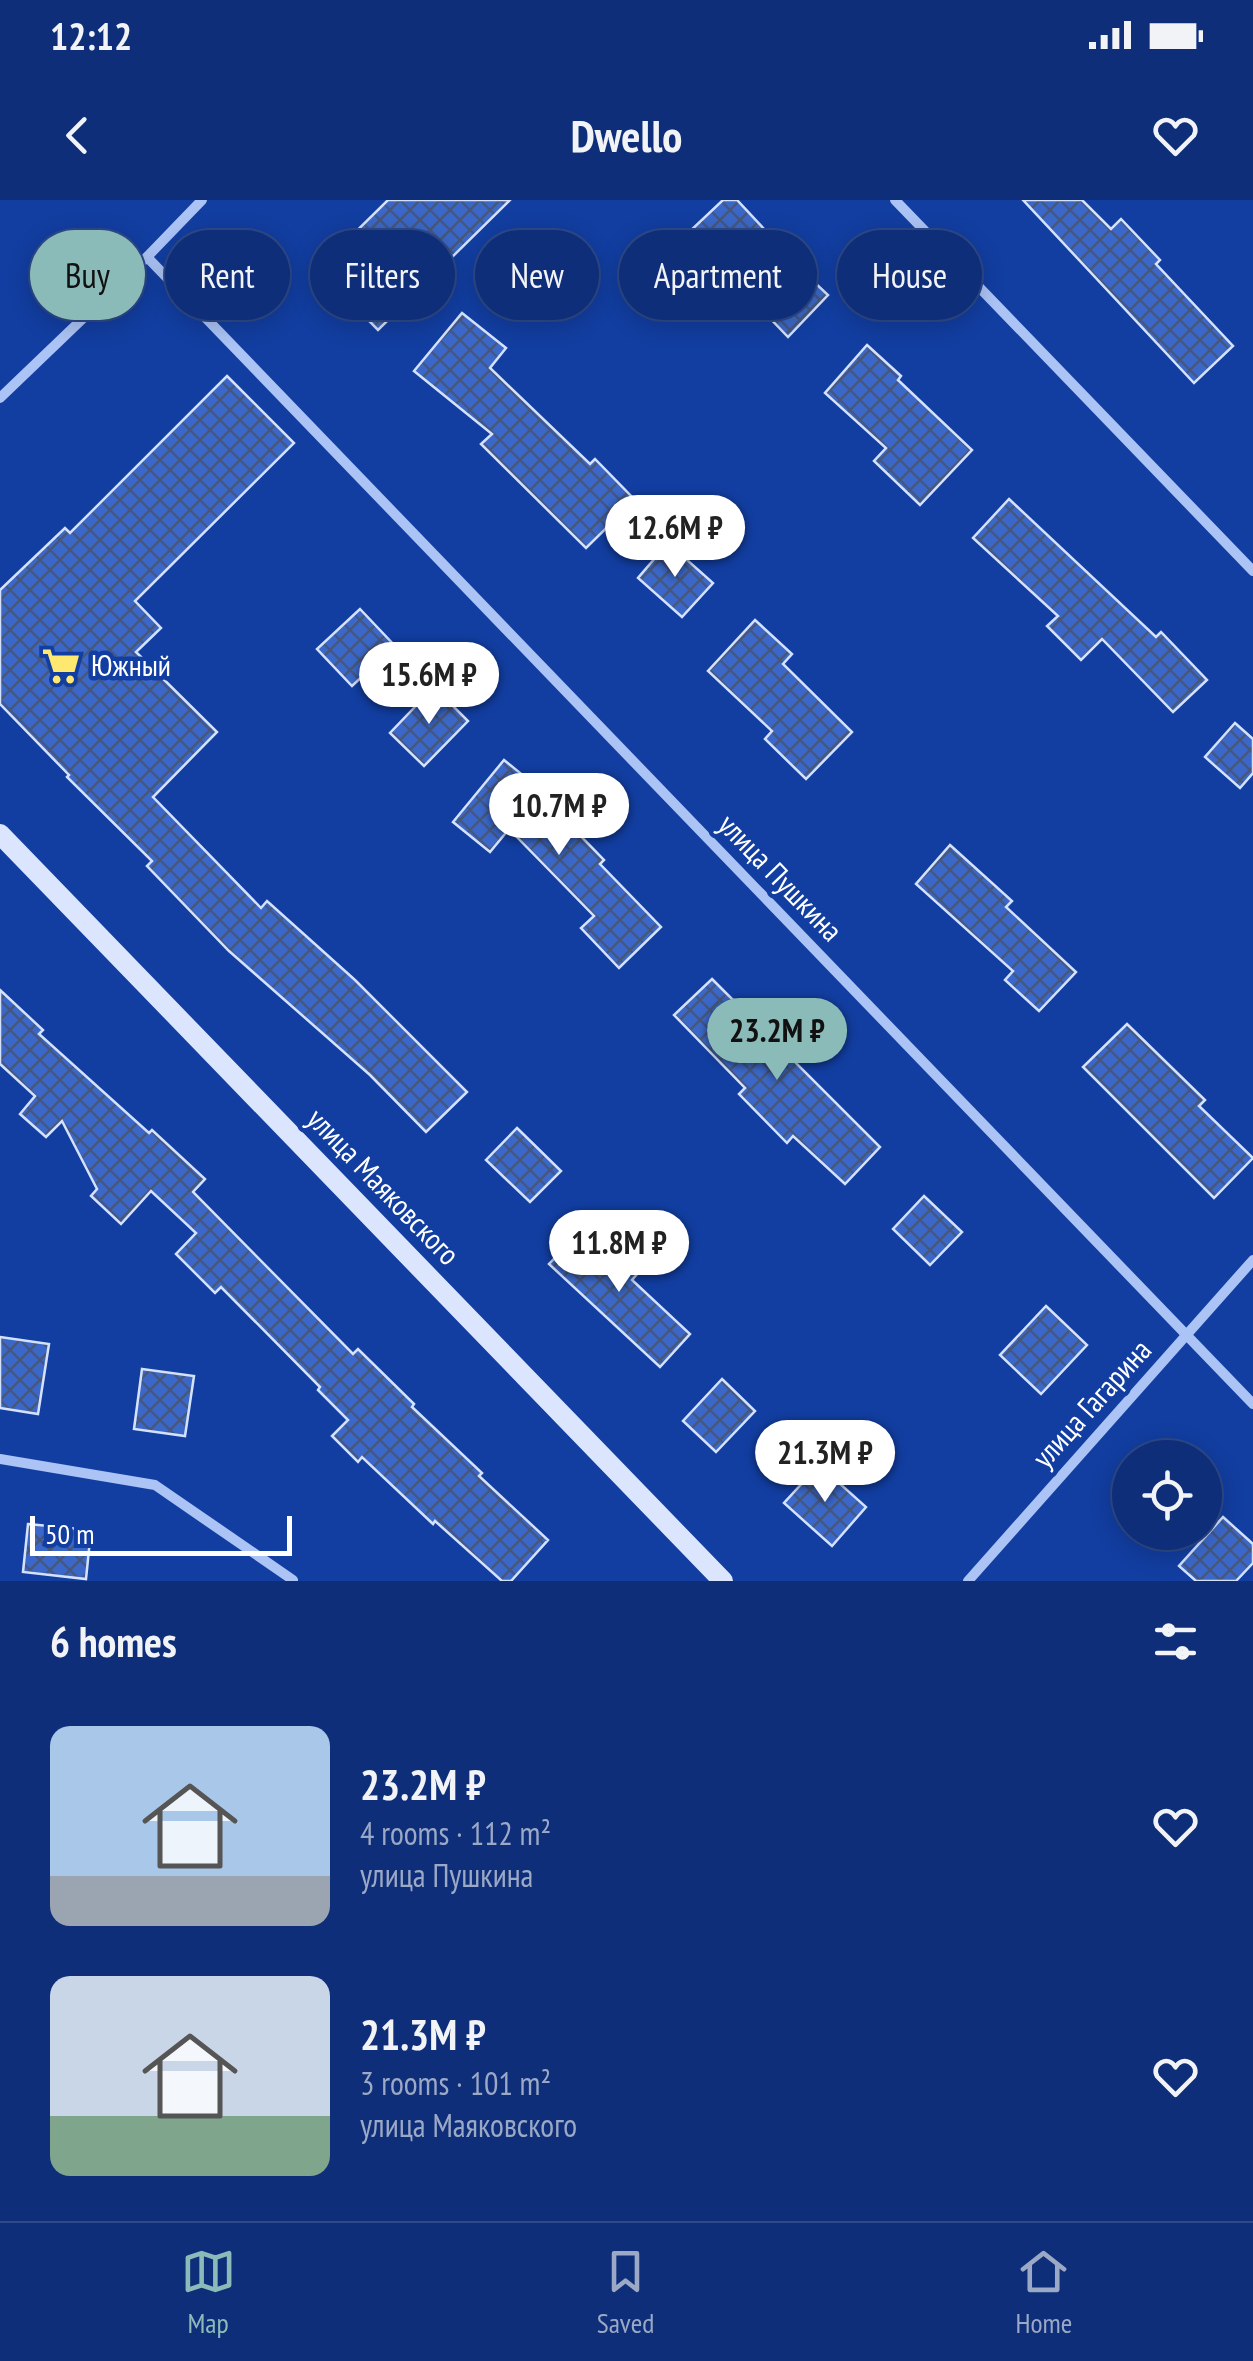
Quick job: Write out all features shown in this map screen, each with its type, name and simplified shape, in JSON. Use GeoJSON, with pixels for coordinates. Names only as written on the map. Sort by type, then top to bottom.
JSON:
{"type":"FeatureCollection","features":[{"type":"Feature","properties":{"kind":"main road","name":"улица Маяковского"},"geometry":{"type":"LineString","coordinates":[[0,834],[723,1581]]}},
{"type":"Feature","properties":{"kind":"street"},"geometry":{"type":"LineString","coordinates":[[0,398],[202,200]]}},
{"type":"Feature","properties":{"kind":"street"},"geometry":{"type":"LineString","coordinates":[[894,200],[1253,572]]}},
{"type":"Feature","properties":{"kind":"street","name":"улица Пушкина"},"geometry":{"type":"LineString","coordinates":[[147,257],[1253,1404]]}},
{"type":"Feature","properties":{"kind":"street","name":"улица Гагарина"},"geometry":{"type":"LineString","coordinates":[[968,1581],[1253,1260]]}},
{"type":"Feature","properties":{"kind":"street"},"geometry":{"type":"LineString","coordinates":[[0,1459],[155,1485],[293,1580]]}},
{"type":"Feature","properties":{"kind":"building"},"geometry":{"type":"Polygon","coordinates":[[[388,200],[510,200],[475,230],[455,254],[455,230],[358,230],[388,200]]]}},
{"type":"Feature","properties":{"kind":"building"},"geometry":{"type":"Polygon","coordinates":[[[723,200],[737,200],[765,230],[691,230],[723,200]]]}},
{"type":"Feature","properties":{"kind":"building"},"geometry":{"type":"Polygon","coordinates":[[[1023,200],[1082,200],[1111,229],[1121,219],[1160,260],[1156,264],[1233,346],[1194,383],[1023,200]]]}},
{"type":"Feature","properties":{"kind":"building"},"geometry":{"type":"Polygon","coordinates":[[[817,285],[828,295],[817,307],[817,285]]]}},
{"type":"Feature","properties":{"kind":"building"},"geometry":{"type":"Polygon","coordinates":[[[462,313],[506,348],[490,368],[590,464],[595,459],[635,500],[586,548],[481,444],[492,434],[414,371],[462,313]]]}},
{"type":"Feature","properties":{"kind":"building"},"geometry":{"type":"Polygon","coordinates":[[[368,320],[388,320],[378,330],[368,320]]]}},
{"type":"Feature","properties":{"kind":"building"},"geometry":{"type":"Polygon","coordinates":[[[772,320],[804,320],[788,337],[772,320]]]}},
{"type":"Feature","properties":{"kind":"building"},"geometry":{"type":"Polygon","coordinates":[[[867,345],[972,450],[920,505],[874,461],[886,448],[825,393],[867,345]]]}},
{"type":"Feature","properties":{"kind":"building"},"geometry":{"type":"Polygon","coordinates":[[[227,376],[294,443],[135,601],[161,628],[136,652],[217,732],[153,797],[261,908],[267,901],[355,980],[467,1092],[426,1132],[370,1075],[229,951],[147,866],[152,861],[0,704],[0,590],[65,528],[70,533],[227,376]]]}},
{"type":"Feature","properties":{"kind":"building"},"geometry":{"type":"Polygon","coordinates":[[[1009,499],[1156,637],[1161,632],[1207,680],[1173,712],[1102,639],[1081,660],[1047,626],[1058,616],[973,538],[1009,499]]]}},
{"type":"Feature","properties":{"kind":"building"},"geometry":{"type":"Polygon","coordinates":[[[668,543],[713,583],[682,617],[638,578],[668,543]]]}},
{"type":"Feature","properties":{"kind":"building"},"geometry":{"type":"Polygon","coordinates":[[[360,609],[395,646],[352,686],[317,649],[360,609]]]}},
{"type":"Feature","properties":{"kind":"building"},"geometry":{"type":"Polygon","coordinates":[[[755,620],[792,654],[783,664],[852,732],[806,779],[765,739],[772,731],[708,671],[755,620]]]}},
{"type":"Feature","properties":{"kind":"building"},"geometry":{"type":"Polygon","coordinates":[[[434,687],[468,721],[424,766],[390,733],[434,687]]]}},
{"type":"Feature","properties":{"kind":"building"},"geometry":{"type":"Polygon","coordinates":[[[1235,723],[1253,739],[1253,773],[1240,788],[1205,757],[1235,723]]]}},
{"type":"Feature","properties":{"kind":"building"},"geometry":{"type":"Polygon","coordinates":[[[504,760],[541,790],[539,793],[604,860],[600,864],[661,927],[619,968],[581,928],[594,916],[509,829],[490,852],[453,822],[504,760]]]}},
{"type":"Feature","properties":{"kind":"building"},"geometry":{"type":"Polygon","coordinates":[[[950,845],[1012,901],[1006,907],[1076,972],[1039,1011],[1005,980],[1013,971],[916,884],[950,845]]]}},
{"type":"Feature","properties":{"kind":"building"},"geometry":{"type":"Polygon","coordinates":[[[712,979],[880,1147],[845,1184],[793,1136],[787,1143],[739,1094],[745,1088],[674,1015],[712,979]]]}},
{"type":"Feature","properties":{"kind":"building"},"geometry":{"type":"Polygon","coordinates":[[[0,990],[43,1030],[39,1034],[205,1179],[193,1192],[353,1354],[358,1349],[482,1473],[479,1476],[548,1540],[511,1581],[502,1581],[435,1521],[433,1524],[362,1457],[358,1462],[332,1436],[348,1420],[318,1390],[320,1387],[221,1287],[215,1293],[176,1254],[196,1233],[151,1191],[121,1224],[91,1196],[97,1189],[62,1121],[46,1137],[20,1114],[35,1096],[0,1064],[0,990]]]}},
{"type":"Feature","properties":{"kind":"building"},"geometry":{"type":"Polygon","coordinates":[[[1127,1024],[1205,1100],[1199,1106],[1253,1158],[1214,1198],[1083,1067],[1127,1024]]]}},
{"type":"Feature","properties":{"kind":"building"},"geometry":{"type":"Polygon","coordinates":[[[517,1128],[561,1171],[530,1202],[486,1160],[517,1128]]]}},
{"type":"Feature","properties":{"kind":"building"},"geometry":{"type":"Polygon","coordinates":[[[924,1196],[962,1232],[930,1265],[893,1229],[924,1196]]]}},
{"type":"Feature","properties":{"kind":"building"},"geometry":{"type":"Polygon","coordinates":[[[588,1224],[638,1273],[632,1280],[690,1334],[660,1367],[549,1264],[588,1224]]]}},
{"type":"Feature","properties":{"kind":"building"},"geometry":{"type":"Polygon","coordinates":[[[1046,1306],[1087,1345],[1041,1394],[1000,1355],[1046,1306]]]}},
{"type":"Feature","properties":{"kind":"building"},"geometry":{"type":"Polygon","coordinates":[[[0,1337],[49,1344],[38,1414],[0,1408],[0,1337]]]}},
{"type":"Feature","properties":{"kind":"building"},"geometry":{"type":"Polygon","coordinates":[[[142,1369],[194,1376],[185,1436],[134,1429],[142,1369]]]}},
{"type":"Feature","properties":{"kind":"building"},"geometry":{"type":"Polygon","coordinates":[[[722,1379],[755,1411],[716,1452],[683,1421],[722,1379]]]}},
{"type":"Feature","properties":{"kind":"building"},"geometry":{"type":"Polygon","coordinates":[[[819,1465],[866,1507],[832,1546],[784,1503],[819,1465]]]}},
{"type":"Feature","properties":{"kind":"building"},"geometry":{"type":"Polygon","coordinates":[[[1222,1518],[1253,1544],[1253,1563],[1236,1581],[1196,1581],[1179,1566],[1193,1550],[1222,1550],[1222,1518]]]}},
{"type":"Feature","properties":{"kind":"building"},"geometry":{"type":"Polygon","coordinates":[[[28,1524],[91,1530],[86,1579],[23,1572],[28,1524]]]}},
{"type":"Feature","properties":{"kind":"place","name":"Южный"},"geometry":{"type":"Point","coordinates":[61,666]}}]}
